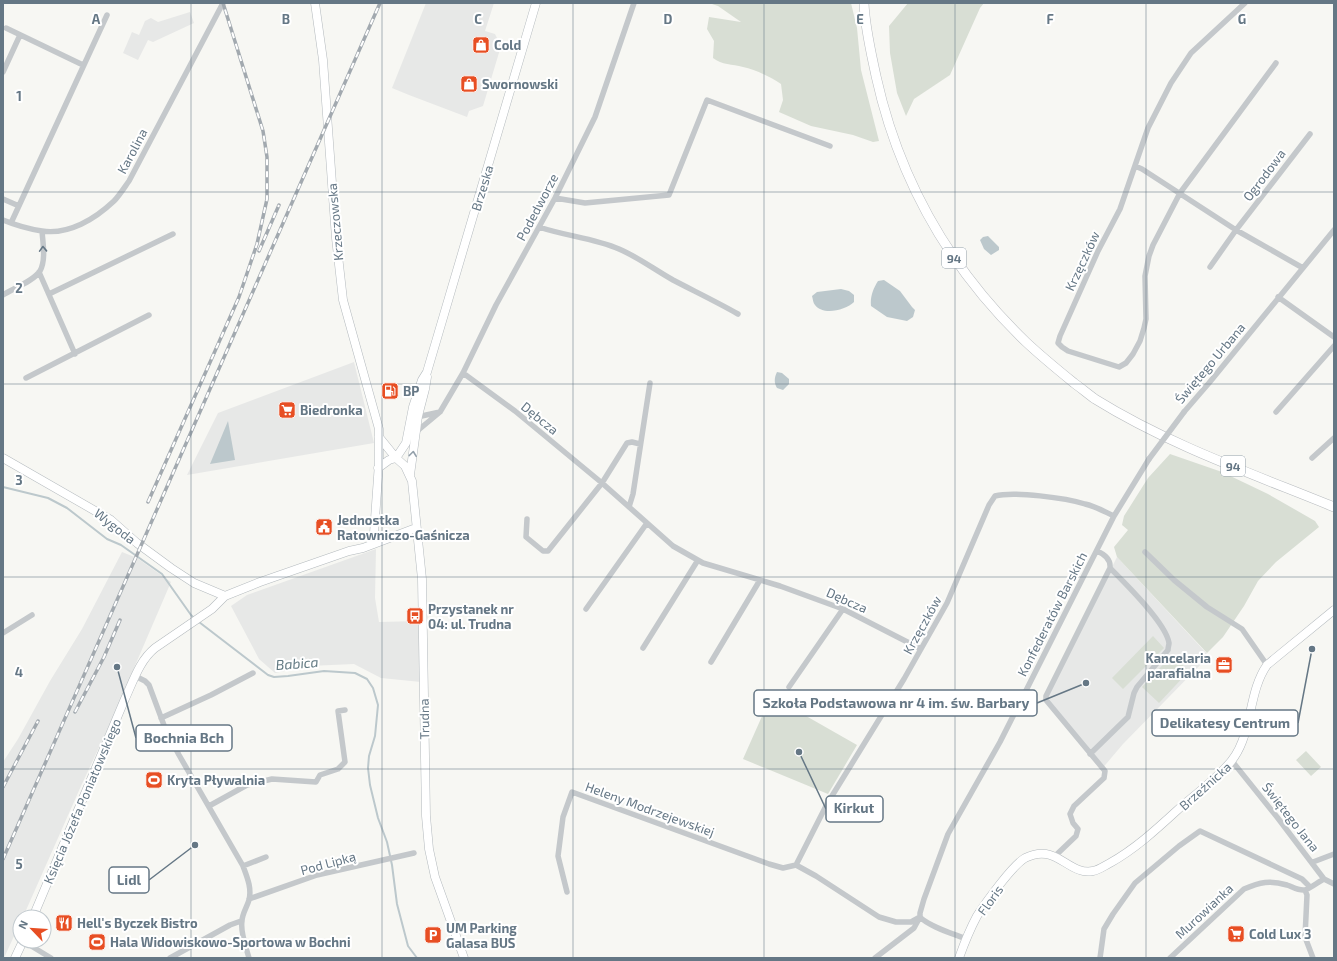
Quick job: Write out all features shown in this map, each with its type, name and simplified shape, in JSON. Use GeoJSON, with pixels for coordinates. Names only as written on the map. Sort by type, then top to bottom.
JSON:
{"type":"FeatureCollection","features":[{"type":"Feature","properties":{"kind":"main road","name":"Krzeczowska"},"geometry":{"type":"LineString","coordinates":[[315,3],[323,60],[336,244],[343,300],[379,429],[374,533]]}},
{"type":"Feature","properties":{"kind":"main road","name":"Brzeska"},"geometry":{"type":"LineString","coordinates":[[396,458],[406,443],[414,418],[422,380],[427,372],[536,3]]}},
{"type":"Feature","properties":{"kind":"main road","name":"94"},"geometry":{"type":"LineString","coordinates":[[864,3],[870,49],[883,107],[898,151],[914,189],[939,235],[954,258],[1003,320],[1045,360],[1093,397],[1140,425],[1222,462],[1334,507]]}},
{"type":"Feature","properties":{"kind":"main road","name":"Brzeska"},"geometry":{"type":"LineString","coordinates":[[410,475],[416,433],[414,418]]}},
{"type":"Feature","properties":{"kind":"main road","name":"Krzeczowska"},"geometry":{"type":"LineString","coordinates":[[379,436],[396,458],[405,466],[410,475]]}},
{"type":"Feature","properties":{"kind":"main road","name":"Wygoda"},"geometry":{"type":"LineString","coordinates":[[3,458],[111,520],[138,544],[194,583],[225,596]]}},
{"type":"Feature","properties":{"kind":"main road"},"geometry":{"type":"LineString","coordinates":[[378,468],[389,460],[396,458]]}},
{"type":"Feature","properties":{"kind":"main road","name":"Trudna"},"geometry":{"type":"LineString","coordinates":[[410,475],[422,579],[426,816],[429,849],[436,877],[464,958]]}},
{"type":"Feature","properties":{"kind":"main road","name":"Księcia Józefa Poniatowskiego"},"geometry":{"type":"LineString","coordinates":[[36,909],[135,676],[144,659],[151,652],[212,609],[225,596],[260,582],[349,551],[363,548],[416,528]]}},
{"type":"Feature","properties":{"kind":"main road"},"geometry":{"type":"LineString","coordinates":[[374,533],[376,537],[382,540]]}},
{"type":"Feature","properties":{"kind":"main road","name":"Księcia Józefa Poniatowskiego"},"geometry":{"type":"LineString","coordinates":[[349,551],[361,543],[369,541],[374,533]]}},
{"type":"Feature","properties":{"kind":"main road","name":"Brzeźnicka"},"geometry":{"type":"LineString","coordinates":[[1036,854],[1046,854],[1078,869],[1093,871],[1136,847],[1219,775],[1232,761],[1241,744],[1258,684],[1267,665],[1334,610]]}},
{"type":"Feature","properties":{"kind":"main road","name":"Floris"},"geometry":{"type":"LineString","coordinates":[[959,958],[977,916],[1007,877],[1024,859],[1036,854]]}},
{"type":"Feature","properties":{"kind":"street","name":"Karolina"},"geometry":{"type":"LineString","coordinates":[[3,220],[42,231],[55,231],[78,227],[114,200],[129,182],[223,3]]}},
{"type":"Feature","properties":{"kind":"street","name":"Podedworze"},"geometry":{"type":"LineString","coordinates":[[416,433],[440,412],[463,373],[496,305],[555,198],[595,117],[634,3]]}},
{"type":"Feature","properties":{"kind":"street","name":"Krzęczków"},"geometry":{"type":"LineString","coordinates":[[1180,193],[1153,245],[1146,267],[1144,284],[1146,319],[1140,341],[1133,354],[1126,363],[1120,367],[1068,351],[1062,347],[1058,343],[1060,336],[1098,251],[1120,209],[1148,128],[1164,95],[1179,69],[1191,53],[1245,3]]}},
{"type":"Feature","properties":{"kind":"street"},"geometry":{"type":"LineString","coordinates":[[11,223],[107,15]]}},
{"type":"Feature","properties":{"kind":"street"},"geometry":{"type":"LineString","coordinates":[[6,28],[83,65]]}},
{"type":"Feature","properties":{"kind":"street"},"geometry":{"type":"LineString","coordinates":[[3,72],[20,35]]}},
{"type":"Feature","properties":{"kind":"street"},"geometry":{"type":"LineString","coordinates":[[1180,193],[1276,63]]}},
{"type":"Feature","properties":{"kind":"street"},"geometry":{"type":"LineString","coordinates":[[555,198],[586,203],[669,195],[707,100],[830,146]]}},
{"type":"Feature","properties":{"kind":"street","name":"Ogrodowa"},"geometry":{"type":"LineString","coordinates":[[1210,267],[1236,230],[1310,134]]}},
{"type":"Feature","properties":{"kind":"street"},"geometry":{"type":"LineString","coordinates":[[1135,166],[1180,193],[1236,230],[1303,268]]}},
{"type":"Feature","properties":{"kind":"street"},"geometry":{"type":"LineString","coordinates":[[3,200],[19,206]]}},
{"type":"Feature","properties":{"kind":"street"},"geometry":{"type":"LineString","coordinates":[[539,227],[619,249],[738,314]]}},
{"type":"Feature","properties":{"kind":"street","name":"Świętego Urbana"},"geometry":{"type":"LineString","coordinates":[[1114,516],[1149,459],[1184,412],[1334,230]]}},
{"type":"Feature","properties":{"kind":"street"},"geometry":{"type":"LineString","coordinates":[[3,295],[30,280],[39,272],[44,257],[42,231]]}},
{"type":"Feature","properties":{"kind":"street"},"geometry":{"type":"LineString","coordinates":[[49,294],[174,234]]}},
{"type":"Feature","properties":{"kind":"street"},"geometry":{"type":"LineString","coordinates":[[39,272],[75,354]]}},
{"type":"Feature","properties":{"kind":"street"},"geometry":{"type":"LineString","coordinates":[[1278,297],[1334,337]]}},
{"type":"Feature","properties":{"kind":"street"},"geometry":{"type":"LineString","coordinates":[[26,378],[149,315]]}},
{"type":"Feature","properties":{"kind":"street"},"geometry":{"type":"LineString","coordinates":[[1276,412],[1334,346]]}},
{"type":"Feature","properties":{"kind":"street","name":"Dębcza"},"geometry":{"type":"LineString","coordinates":[[463,373],[515,411],[602,482],[673,546],[703,563],[780,586],[843,609],[921,649]]}},
{"type":"Feature","properties":{"kind":"street"},"geometry":{"type":"LineString","coordinates":[[629,507],[633,494],[650,384]]}},
{"type":"Feature","properties":{"kind":"street"},"geometry":{"type":"LineString","coordinates":[[414,418],[440,412]]}},
{"type":"Feature","properties":{"kind":"street"},"geometry":{"type":"LineString","coordinates":[[1312,458],[1334,438]]}},
{"type":"Feature","properties":{"kind":"street"},"geometry":{"type":"LineString","coordinates":[[526,519],[526,537],[543,551],[548,551],[602,482],[627,444],[632,442],[640,444]]}},
{"type":"Feature","properties":{"kind":"street","name":"Krzęczków"},"geometry":{"type":"LineString","coordinates":[[796,865],[827,804],[904,679],[947,603],[988,505],[995,496],[1004,494],[1058,499],[1086,504],[1114,516]]}},
{"type":"Feature","properties":{"kind":"street","name":"Konfederatów Barskich"},"geometry":{"type":"LineString","coordinates":[[920,917],[924,899],[948,834],[1000,742],[1114,516]]}},
{"type":"Feature","properties":{"kind":"street"},"geometry":{"type":"LineString","coordinates":[[586,609],[647,524]]}},
{"type":"Feature","properties":{"kind":"street"},"geometry":{"type":"LineString","coordinates":[[1054,857],[1076,836],[1078,829],[1073,823],[1070,814],[1074,806],[1104,778],[1105,772],[1046,700],[1046,696],[1110,568],[1107,557],[1097,551]]}},
{"type":"Feature","properties":{"kind":"street"},"geometry":{"type":"LineString","coordinates":[[1146,552],[1174,580],[1207,607],[1242,629],[1267,665]]}},
{"type":"Feature","properties":{"kind":"street"},"geometry":{"type":"LineString","coordinates":[[642,648],[698,560]]}},
{"type":"Feature","properties":{"kind":"street"},"geometry":{"type":"LineString","coordinates":[[1090,754],[1128,717],[1137,687],[1168,650],[1169,643],[1156,618],[1110,568]]}},
{"type":"Feature","properties":{"kind":"street"},"geometry":{"type":"LineString","coordinates":[[711,662],[760,580]]}},
{"type":"Feature","properties":{"kind":"street"},"geometry":{"type":"LineString","coordinates":[[789,687],[843,609]]}},
{"type":"Feature","properties":{"kind":"street"},"geometry":{"type":"LineString","coordinates":[[3,634],[32,615]]}},
{"type":"Feature","properties":{"kind":"street"},"geometry":{"type":"LineString","coordinates":[[161,718],[253,673]]}},
{"type":"Feature","properties":{"kind":"street"},"geometry":{"type":"LineString","coordinates":[[135,676],[145,681],[148,685],[161,718],[179,755],[243,866],[249,882],[250,890],[249,899],[242,921],[244,940],[249,958]]}},
{"type":"Feature","properties":{"kind":"street"},"geometry":{"type":"LineString","coordinates":[[209,806],[247,785],[272,779],[316,782],[320,775],[338,769],[345,762],[338,711],[345,710]]}},
{"type":"Feature","properties":{"kind":"street","name":"Świętego Jana"},"geometry":{"type":"LineString","coordinates":[[1232,761],[1324,879],[1334,884]]}},
{"type":"Feature","properties":{"kind":"street","name":"Heleny Modrzejewskiej"},"geometry":{"type":"LineString","coordinates":[[567,892],[558,856],[563,816],[572,792],[769,864],[783,868],[796,865]]}},
{"type":"Feature","properties":{"kind":"street"},"geometry":{"type":"LineString","coordinates":[[1100,958],[1104,929],[1135,883],[1178,846],[1200,831],[1302,879],[1308,888],[1305,937],[1313,958]]}},
{"type":"Feature","properties":{"kind":"street","name":"Pod Lipką"},"geometry":{"type":"LineString","coordinates":[[249,899],[317,875],[414,854]]}},
{"type":"Feature","properties":{"kind":"street"},"geometry":{"type":"LineString","coordinates":[[1312,862],[1334,854]]}},
{"type":"Feature","properties":{"kind":"street"},"geometry":{"type":"LineString","coordinates":[[243,866],[266,857]]}},
{"type":"Feature","properties":{"kind":"street"},"geometry":{"type":"LineString","coordinates":[[796,865],[816,876],[879,917],[896,922],[911,922],[920,917]]}},
{"type":"Feature","properties":{"kind":"street"},"geometry":{"type":"LineString","coordinates":[[1308,888],[1324,879]]}},
{"type":"Feature","properties":{"kind":"street","name":"Murowianka"},"geometry":{"type":"LineString","coordinates":[[1170,958],[1244,889],[1254,885],[1272,882],[1298,890],[1308,888]]}},
{"type":"Feature","properties":{"kind":"street"},"geometry":{"type":"LineString","coordinates":[[920,917],[923,920],[966,939]]}},
{"type":"Feature","properties":{"kind":"street"},"geometry":{"type":"LineString","coordinates":[[875,958],[914,928],[920,917]]}},
{"type":"Feature","properties":{"kind":"street"},"geometry":{"type":"LineString","coordinates":[[170,958],[230,925],[242,921]]}},
{"type":"Feature","properties":{"kind":"street"},"geometry":{"type":"LineString","coordinates":[[36,949],[51,958]]}},
{"type":"Feature","properties":{"kind":"shaded area"},"geometry":{"type":"Polygon","coordinates":[[[426,3],[494,3],[485,31],[495,34],[501,46],[483,106],[469,111],[467,117],[392,88],[426,3]]]}},
{"type":"Feature","properties":{"kind":"shaded area"},"geometry":{"type":"Polygon","coordinates":[[[709,3],[851,3],[857,28],[861,70],[879,141],[873,142],[853,135],[811,126],[779,112],[783,100],[781,84],[758,72],[724,63],[713,58],[714,41],[707,29],[709,17],[741,22],[718,6],[709,3]]]}},
{"type":"Feature","properties":{"kind":"shaded area"},"geometry":{"type":"Polygon","coordinates":[[[908,3],[984,3],[980,8],[950,75],[914,99],[906,116],[897,93],[890,53],[889,26],[908,3]]]}},
{"type":"Feature","properties":{"kind":"shaded area"},"geometry":{"type":"Polygon","coordinates":[[[190,12],[194,23],[153,42],[148,40],[138,60],[123,53],[132,32],[139,35],[145,21],[151,18],[158,22],[190,12]]]}},
{"type":"Feature","properties":{"kind":"shaded area"},"geometry":{"type":"Polygon","coordinates":[[[988,236],[999,247],[999,250],[991,255],[984,249],[980,240],[983,237],[988,236]]]}},
{"type":"Feature","properties":{"kind":"shaded area"},"geometry":{"type":"Polygon","coordinates":[[[884,280],[900,291],[915,310],[913,317],[907,321],[887,317],[871,306],[871,296],[878,281],[884,280]]]}},
{"type":"Feature","properties":{"kind":"shaded area"},"geometry":{"type":"Polygon","coordinates":[[[841,289],[849,291],[854,295],[854,302],[846,307],[834,311],[823,310],[814,304],[812,296],[817,292],[841,289]]]}},
{"type":"Feature","properties":{"kind":"shaded area"},"geometry":{"type":"Polygon","coordinates":[[[354,362],[374,443],[187,475],[218,413],[354,362]]]}},
{"type":"Feature","properties":{"kind":"shaded area"},"geometry":{"type":"Polygon","coordinates":[[[777,372],[782,373],[789,379],[789,384],[783,390],[777,388],[775,384],[777,372]]]}},
{"type":"Feature","properties":{"kind":"shaded area"},"geometry":{"type":"Polygon","coordinates":[[[228,421],[235,460],[210,464],[228,421]]]}},
{"type":"Feature","properties":{"kind":"shaded area"},"geometry":{"type":"Polygon","coordinates":[[[1170,454],[1222,472],[1268,494],[1315,521],[1319,527],[1276,562],[1258,581],[1244,606],[1223,637],[1207,653],[1117,557],[1114,547],[1128,530],[1122,525],[1124,516],[1148,478],[1170,454]]]}},
{"type":"Feature","properties":{"kind":"shaded area"},"geometry":{"type":"Polygon","coordinates":[[[376,549],[375,598],[379,622],[420,621],[421,682],[381,678],[354,664],[309,666],[275,673],[259,659],[231,606],[247,595],[376,549]]]}},
{"type":"Feature","properties":{"kind":"shaded area"},"geometry":{"type":"Polygon","coordinates":[[[122,552],[137,558],[171,582],[109,726],[27,909],[12,909],[12,940],[3,958],[3,762],[82,629],[122,552]]]}},
{"type":"Feature","properties":{"kind":"shaded area"},"geometry":{"type":"Polygon","coordinates":[[[1117,557],[1209,656],[1123,744],[1101,770],[1045,702],[1117,557]]]}},
{"type":"Feature","properties":{"kind":"shaded area"},"geometry":{"type":"Polygon","coordinates":[[[1153,636],[1164,648],[1123,689],[1112,678],[1153,636]]]}},
{"type":"Feature","properties":{"kind":"shaded area"},"geometry":{"type":"Polygon","coordinates":[[[1172,655],[1189,671],[1159,703],[1142,687],[1172,655]]]}},
{"type":"Feature","properties":{"kind":"shaded area"},"geometry":{"type":"Polygon","coordinates":[[[771,696],[857,745],[828,794],[743,759],[771,696]]]}},
{"type":"Feature","properties":{"kind":"shaded area"},"geometry":{"type":"Polygon","coordinates":[[[1306,751],[1321,767],[1311,776],[1296,760],[1306,751]]]}},
{"type":"Feature","properties":{"kind":"waterway","name":"Babica"},"geometry":{"type":"LineString","coordinates":[[3,487],[48,498],[67,508],[107,539],[121,545],[162,574],[194,618]]}},
{"type":"Feature","properties":{"kind":"waterway","name":"Babica"},"geometry":{"type":"LineString","coordinates":[[199,622],[268,675],[274,677],[324,671],[355,673],[367,679],[373,688],[378,705],[375,736],[369,756],[368,768],[370,785],[378,818],[387,842],[392,865],[397,904],[408,946],[417,958]]}},
{"type":"Feature","properties":{"kind":"railway"},"geometry":{"type":"LineString","coordinates":[[148,502],[239,297],[257,244],[267,199],[267,157],[263,131],[223,3]]}},
{"type":"Feature","properties":{"kind":"railway"},"geometry":{"type":"LineString","coordinates":[[3,859],[380,3]]}},
{"type":"Feature","properties":{"kind":"railway"},"geometry":{"type":"LineString","coordinates":[[259,251],[279,205]]}},
{"type":"Feature","properties":{"kind":"railway"},"geometry":{"type":"LineString","coordinates":[[75,712],[104,657],[120,620]]}},
{"type":"Feature","properties":{"kind":"railway"},"geometry":{"type":"LineString","coordinates":[[3,787],[38,721]]}},
{"type":"Feature","properties":{"kind":"place","name":"Cold"},"geometry":{"type":"Point","coordinates":[481,45]}},
{"type":"Feature","properties":{"kind":"place","name":"Swornowski"},"geometry":{"type":"Point","coordinates":[469,84]}},
{"type":"Feature","properties":{"kind":"place","name":"BP"},"geometry":{"type":"Point","coordinates":[390,391]}},
{"type":"Feature","properties":{"kind":"place","name":"Biedronka"},"geometry":{"type":"Point","coordinates":[287,410]}},
{"type":"Feature","properties":{"kind":"place","name":"Jednostka Ratowniczo-Gaśnicza"},"geometry":{"type":"Point","coordinates":[324,527]}},
{"type":"Feature","properties":{"kind":"place","name":"Przystanek nr 04: ul. Trudna"},"geometry":{"type":"Point","coordinates":[415,616]}},
{"type":"Feature","properties":{"kind":"place","name":"Delikatesy Centrum"},"geometry":{"type":"Point","coordinates":[1312,649]}},
{"type":"Feature","properties":{"kind":"place","name":"Kancelaria parafialna"},"geometry":{"type":"Point","coordinates":[1224,665]}},
{"type":"Feature","properties":{"kind":"place","name":"Bochnia Bch"},"geometry":{"type":"Point","coordinates":[117,667]}},
{"type":"Feature","properties":{"kind":"place","name":"Szkoła Podstawowa nr 4 im. św. Barbary"},"geometry":{"type":"Point","coordinates":[1086,683]}},
{"type":"Feature","properties":{"kind":"place","name":"Kirkut"},"geometry":{"type":"Point","coordinates":[799,752]}},
{"type":"Feature","properties":{"kind":"place","name":"Kryta Pływalnia"},"geometry":{"type":"Point","coordinates":[154,780]}},
{"type":"Feature","properties":{"kind":"place","name":"Lidl"},"geometry":{"type":"Point","coordinates":[195,845]}},
{"type":"Feature","properties":{"kind":"place","name":"Hell's Byczek Bistro"},"geometry":{"type":"Point","coordinates":[64,923]}},
{"type":"Feature","properties":{"kind":"place","name":"Cold Lux 3"},"geometry":{"type":"Point","coordinates":[1236,934]}},
{"type":"Feature","properties":{"kind":"place","name":"UM Parking Galasa BUS"},"geometry":{"type":"Point","coordinates":[433,935]}},
{"type":"Feature","properties":{"kind":"place","name":"Hala Widowiskowo-Sportowa w Bochni"},"geometry":{"type":"Point","coordinates":[97,942]}}]}
